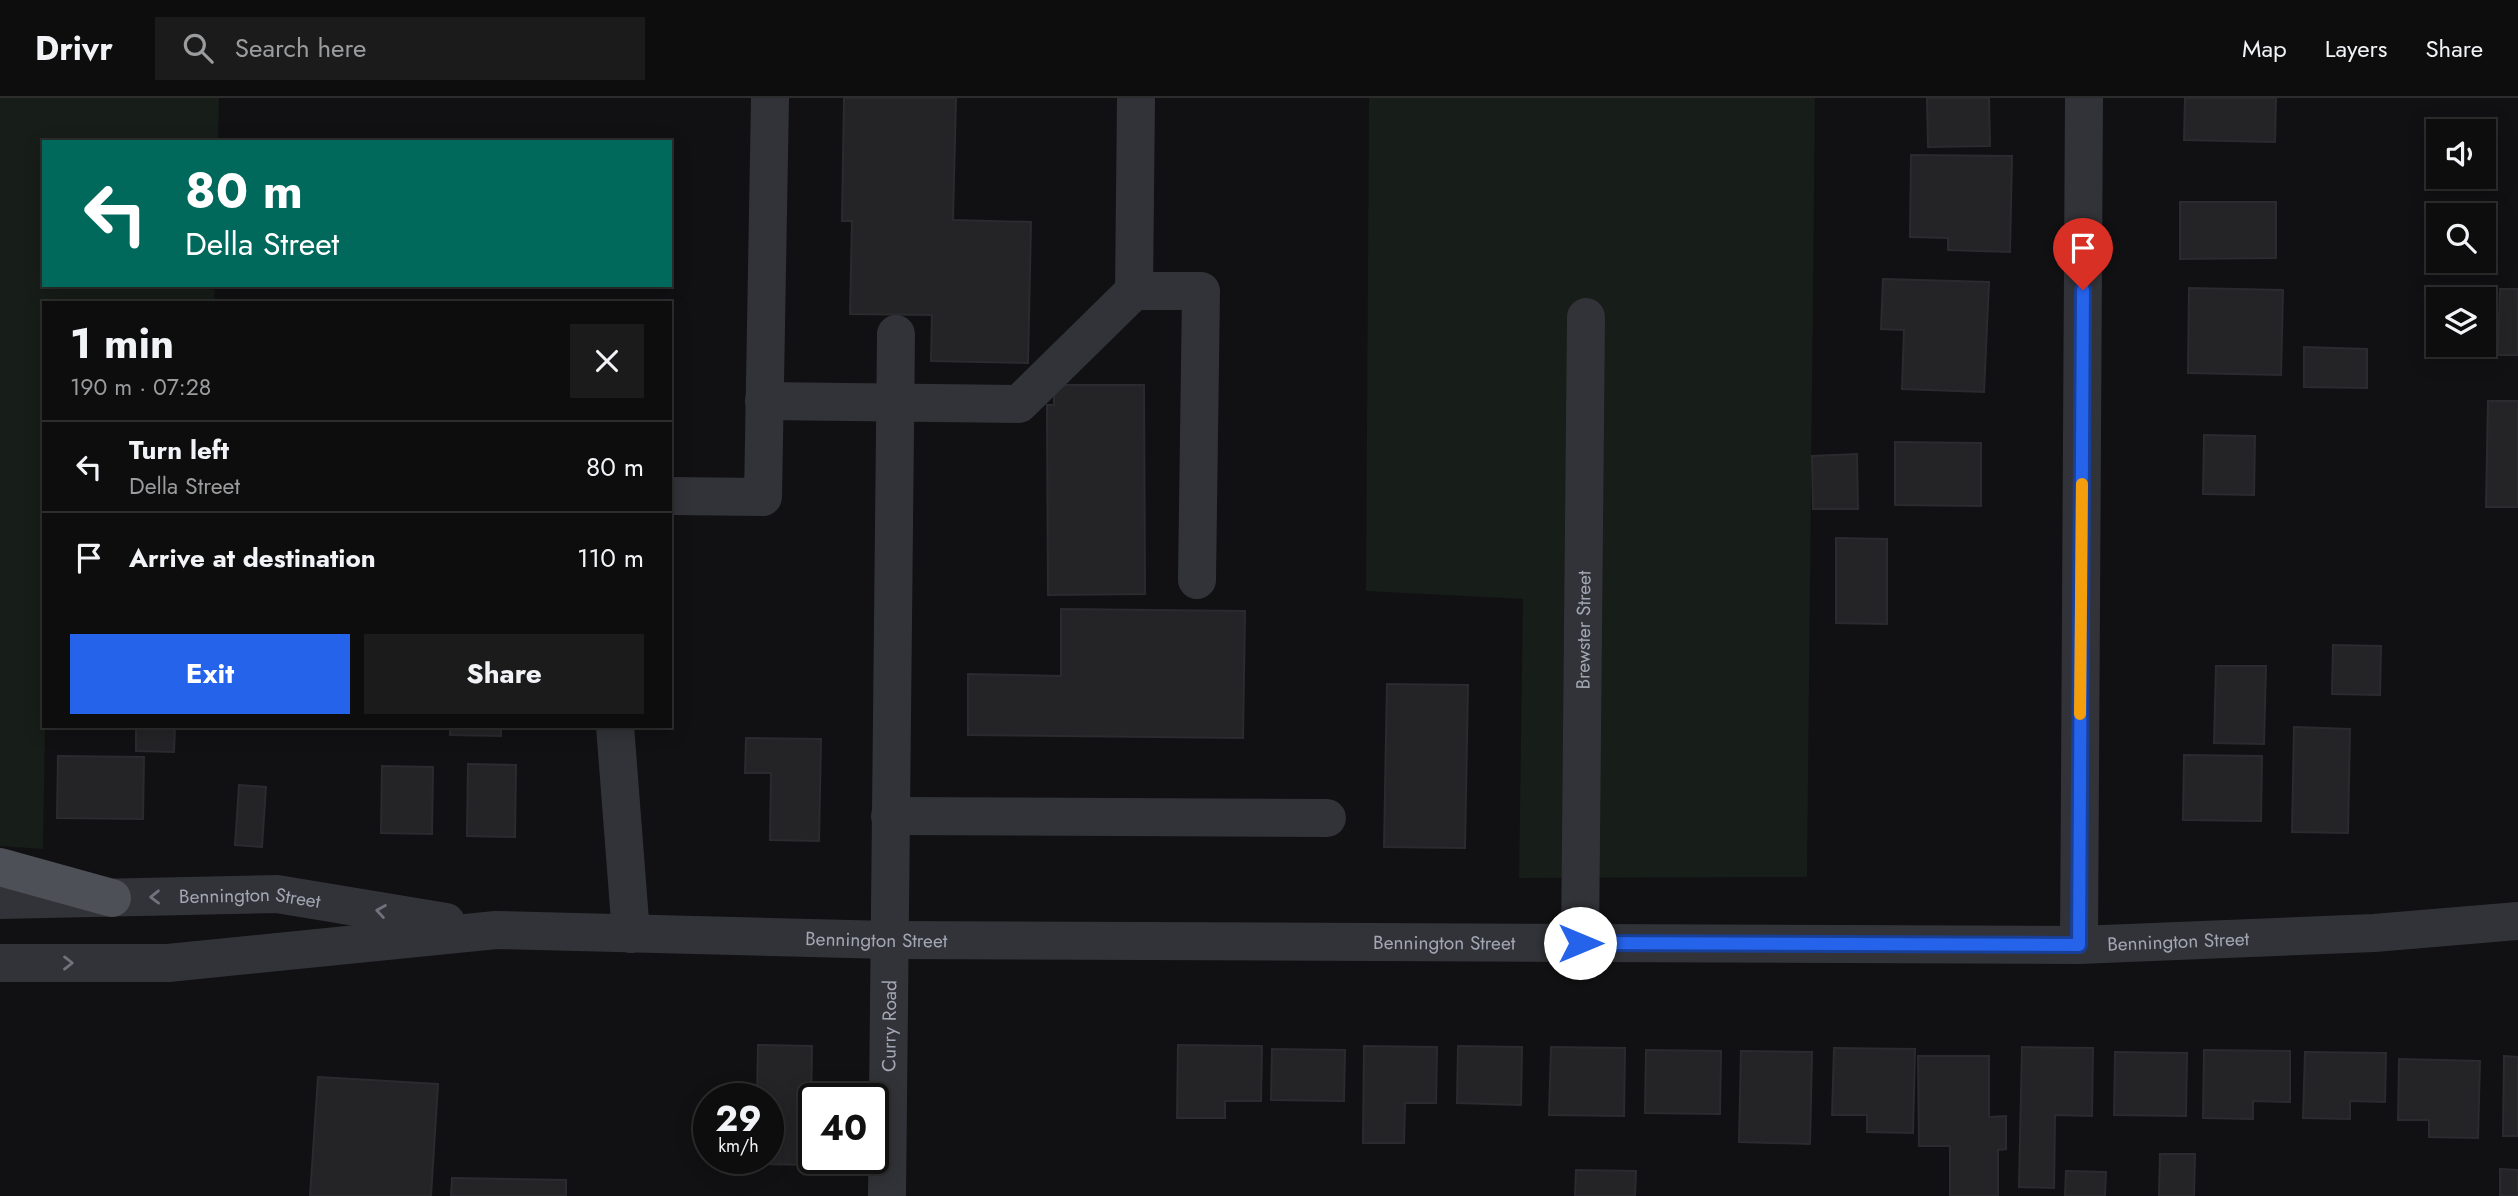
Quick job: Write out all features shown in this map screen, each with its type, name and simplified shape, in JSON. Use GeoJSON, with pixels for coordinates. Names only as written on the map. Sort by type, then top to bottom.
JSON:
{"type":"FeatureCollection","features":[{"type":"Feature","properties":{"kind":"main road"},"geometry":{"type":"LineString","coordinates":[[0,867],[112,898]]}},
{"type":"Feature","properties":{"kind":"street"},"geometry":{"type":"LineString","coordinates":[[672,496],[763,497],[770,98]]}},
{"type":"Feature","properties":{"kind":"street"},"geometry":{"type":"LineString","coordinates":[[1134,291],[1136,98]]}},
{"type":"Feature","properties":{"kind":"street"},"geometry":{"type":"LineString","coordinates":[[2079,945],[2084,98]]}},
{"type":"Feature","properties":{"kind":"street"},"geometry":{"type":"LineString","coordinates":[[764,401],[1019,404],[1134,291],[1200,291],[1197,580]]}},
{"type":"Feature","properties":{"kind":"street","name":"Brewster Street"},"geometry":{"type":"LineString","coordinates":[[1580,943],[1586,317]]}},
{"type":"Feature","properties":{"kind":"street","name":"Curry Road"},"geometry":{"type":"LineString","coordinates":[[887,1196],[896,334]]}},
{"type":"Feature","properties":{"kind":"street"},"geometry":{"type":"LineString","coordinates":[[615,728],[631,934]]}},
{"type":"Feature","properties":{"kind":"street"},"geometry":{"type":"LineString","coordinates":[[890,816],[1327,818]]}},
{"type":"Feature","properties":{"kind":"street","name":"Bennington Street"},"geometry":{"type":"LineString","coordinates":[[0,900],[277,894],[496,930]]}},
{"type":"Feature","properties":{"kind":"street","name":"Bennington Street"},"geometry":{"type":"LineString","coordinates":[[0,963],[168,963],[496,930],[888,940],[2079,945],[2374,933],[2518,921]]}},
{"type":"Feature","properties":{"kind":"shaded area"},"geometry":{"type":"Polygon","coordinates":[[[0,98],[219,98],[218,140],[42,140],[42,287],[215,287],[214,301],[42,301],[42,728],[45,728],[43,849],[0,846],[0,98]]]}},
{"type":"Feature","properties":{"kind":"shaded area"},"geometry":{"type":"Polygon","coordinates":[[[1369,98],[1815,98],[1807,877],[1519,878],[1523,599],[1366,591],[1369,98]]]}},
{"type":"Feature","properties":{"kind":"building"},"geometry":{"type":"Polygon","coordinates":[[[844,98],[956,98],[953,220],[1031,222],[1028,363],[931,361],[932,315],[850,314],[852,221],[842,221],[844,98]]]}},
{"type":"Feature","properties":{"kind":"building"},"geometry":{"type":"Polygon","coordinates":[[[1927,98],[1989,98],[1990,146],[1928,147],[1927,98]]]}},
{"type":"Feature","properties":{"kind":"building"},"geometry":{"type":"Polygon","coordinates":[[[2185,98],[2276,98],[2275,142],[2184,140],[2185,98]]]}},
{"type":"Feature","properties":{"kind":"building"},"geometry":{"type":"Polygon","coordinates":[[[1911,155],[2012,156],[2010,252],[1948,250],[1948,238],[1910,237],[1911,155]]]}},
{"type":"Feature","properties":{"kind":"building"},"geometry":{"type":"Polygon","coordinates":[[[2180,202],[2276,202],[2276,258],[2180,259],[2180,202]]]}},
{"type":"Feature","properties":{"kind":"building"},"geometry":{"type":"Polygon","coordinates":[[[1883,279],[1989,282],[1984,392],[1902,389],[1904,330],[1881,329],[1883,279]]]}},
{"type":"Feature","properties":{"kind":"building"},"geometry":{"type":"Polygon","coordinates":[[[2189,288],[2283,290],[2281,375],[2188,373],[2189,288]]]}},
{"type":"Feature","properties":{"kind":"building"},"geometry":{"type":"Polygon","coordinates":[[[2500,289],[2518,289],[2518,355],[2498,355],[2500,289]]]}},
{"type":"Feature","properties":{"kind":"building"},"geometry":{"type":"Polygon","coordinates":[[[2304,347],[2367,349],[2367,388],[2304,387],[2304,347]]]}},
{"type":"Feature","properties":{"kind":"building"},"geometry":{"type":"Polygon","coordinates":[[[1054,385],[1144,385],[1145,594],[1048,595],[1047,405],[1054,405],[1054,385]]]}},
{"type":"Feature","properties":{"kind":"building"},"geometry":{"type":"Polygon","coordinates":[[[2488,401],[2518,401],[2518,507],[2486,507],[2488,401]]]}},
{"type":"Feature","properties":{"kind":"building"},"geometry":{"type":"Polygon","coordinates":[[[2204,435],[2255,436],[2254,495],[2203,494],[2204,435]]]}},
{"type":"Feature","properties":{"kind":"building"},"geometry":{"type":"Polygon","coordinates":[[[1895,442],[1981,443],[1981,506],[1895,505],[1895,442]]]}},
{"type":"Feature","properties":{"kind":"building"},"geometry":{"type":"Polygon","coordinates":[[[1857,454],[1858,509],[1813,509],[1812,456],[1857,454]]]}},
{"type":"Feature","properties":{"kind":"building"},"geometry":{"type":"Polygon","coordinates":[[[1836,538],[1887,539],[1887,624],[1836,623],[1836,538]]]}},
{"type":"Feature","properties":{"kind":"building"},"geometry":{"type":"Polygon","coordinates":[[[1061,609],[1245,611],[1243,738],[968,735],[968,674],[1061,676],[1061,609]]]}},
{"type":"Feature","properties":{"kind":"building"},"geometry":{"type":"Polygon","coordinates":[[[2333,645],[2381,646],[2380,695],[2332,694],[2333,645]]]}},
{"type":"Feature","properties":{"kind":"building"},"geometry":{"type":"Polygon","coordinates":[[[2216,666],[2266,666],[2264,744],[2214,743],[2216,666]]]}},
{"type":"Feature","properties":{"kind":"building"},"geometry":{"type":"Polygon","coordinates":[[[1387,684],[1468,685],[1465,848],[1384,847],[1387,684]]]}},
{"type":"Feature","properties":{"kind":"building"},"geometry":{"type":"Polygon","coordinates":[[[2294,727],[2350,729],[2348,833],[2292,832],[2294,727]]]}},
{"type":"Feature","properties":{"kind":"building"},"geometry":{"type":"Polygon","coordinates":[[[136,728],[175,728],[174,752],[136,751],[136,728]]]}},
{"type":"Feature","properties":{"kind":"building"},"geometry":{"type":"Polygon","coordinates":[[[450,728],[501,728],[501,736],[450,735],[450,728]]]}},
{"type":"Feature","properties":{"kind":"building"},"geometry":{"type":"Polygon","coordinates":[[[746,738],[821,739],[819,841],[770,840],[771,773],[745,773],[746,738]]]}},
{"type":"Feature","properties":{"kind":"building"},"geometry":{"type":"Polygon","coordinates":[[[2184,755],[2262,756],[2261,821],[2183,820],[2184,755]]]}},
{"type":"Feature","properties":{"kind":"building"},"geometry":{"type":"Polygon","coordinates":[[[58,756],[144,757],[143,819],[57,818],[58,756]]]}},
{"type":"Feature","properties":{"kind":"building"},"geometry":{"type":"Polygon","coordinates":[[[468,764],[516,765],[515,837],[467,836],[468,764]]]}},
{"type":"Feature","properties":{"kind":"building"},"geometry":{"type":"Polygon","coordinates":[[[382,766],[433,767],[432,834],[381,833],[382,766]]]}},
{"type":"Feature","properties":{"kind":"building"},"geometry":{"type":"Polygon","coordinates":[[[239,785],[266,787],[262,847],[235,845],[239,785]]]}},
{"type":"Feature","properties":{"kind":"building"},"geometry":{"type":"Polygon","coordinates":[[[758,1045],[812,1046],[811,1083],[798,1083],[798,1165],[784,1165],[784,1083],[757,1083],[758,1045]]]}},
{"type":"Feature","properties":{"kind":"building"},"geometry":{"type":"Polygon","coordinates":[[[1178,1045],[1262,1046],[1261,1101],[1225,1101],[1225,1118],[1177,1118],[1178,1045]]]}},
{"type":"Feature","properties":{"kind":"building"},"geometry":{"type":"Polygon","coordinates":[[[1364,1046],[1437,1047],[1436,1103],[1405,1103],[1404,1143],[1363,1143],[1364,1046]]]}},
{"type":"Feature","properties":{"kind":"building"},"geometry":{"type":"Polygon","coordinates":[[[1458,1046],[1522,1047],[1521,1105],[1457,1103],[1458,1046]]]}},
{"type":"Feature","properties":{"kind":"building"},"geometry":{"type":"Polygon","coordinates":[[[1551,1047],[1625,1048],[1624,1116],[1549,1115],[1551,1047]]]}},
{"type":"Feature","properties":{"kind":"building"},"geometry":{"type":"Polygon","coordinates":[[[2022,1047],[2093,1048],[2092,1116],[2055,1115],[2054,1188],[2019,1187],[2022,1047]]]}},
{"type":"Feature","properties":{"kind":"building"},"geometry":{"type":"Polygon","coordinates":[[[1834,1048],[1915,1049],[1913,1133],[1867,1132],[1867,1115],[1832,1115],[1834,1048]]]}},
{"type":"Feature","properties":{"kind":"building"},"geometry":{"type":"Polygon","coordinates":[[[1272,1049],[1345,1050],[1344,1101],[1271,1100],[1272,1049]]]}},
{"type":"Feature","properties":{"kind":"building"},"geometry":{"type":"Polygon","coordinates":[[[1646,1050],[1721,1051],[1720,1114],[1645,1113],[1646,1050]]]}},
{"type":"Feature","properties":{"kind":"building"},"geometry":{"type":"Polygon","coordinates":[[[2204,1050],[2290,1051],[2290,1102],[2253,1101],[2253,1119],[2203,1118],[2204,1050]]]}},
{"type":"Feature","properties":{"kind":"building"},"geometry":{"type":"Polygon","coordinates":[[[1741,1051],[1812,1052],[1810,1144],[1739,1142],[1741,1051]]]}},
{"type":"Feature","properties":{"kind":"building"},"geometry":{"type":"Polygon","coordinates":[[[2115,1052],[2187,1053],[2186,1116],[2114,1115],[2115,1052]]]}},
{"type":"Feature","properties":{"kind":"building"},"geometry":{"type":"Polygon","coordinates":[[[2305,1052],[2386,1053],[2385,1102],[2350,1101],[2350,1119],[2303,1118],[2305,1052]]]}},
{"type":"Feature","properties":{"kind":"building"},"geometry":{"type":"Polygon","coordinates":[[[1918,1056],[1989,1056],[1989,1117],[2006,1116],[2006,1149],[1998,1150],[1998,1196],[1950,1196],[1950,1146],[1919,1146],[1918,1056]]]}},
{"type":"Feature","properties":{"kind":"building"},"geometry":{"type":"Polygon","coordinates":[[[2504,1056],[2518,1057],[2518,1136],[2503,1136],[2504,1056]]]}},
{"type":"Feature","properties":{"kind":"building"},"geometry":{"type":"Polygon","coordinates":[[[2399,1059],[2480,1061],[2478,1138],[2429,1137],[2429,1120],[2398,1120],[2399,1059]]]}},
{"type":"Feature","properties":{"kind":"building"},"geometry":{"type":"Polygon","coordinates":[[[318,1077],[438,1084],[431,1196],[310,1196],[318,1077]]]}},
{"type":"Feature","properties":{"kind":"building"},"geometry":{"type":"Polygon","coordinates":[[[2160,1154],[2195,1154],[2194,1196],[2159,1196],[2160,1154]]]}},
{"type":"Feature","properties":{"kind":"building"},"geometry":{"type":"Polygon","coordinates":[[[2500,1169],[2518,1170],[2518,1196],[2500,1196],[2500,1169]]]}},
{"type":"Feature","properties":{"kind":"building"},"geometry":{"type":"Polygon","coordinates":[[[1576,1170],[1636,1171],[1635,1196],[1575,1196],[1576,1170]]]}},
{"type":"Feature","properties":{"kind":"building"},"geometry":{"type":"Polygon","coordinates":[[[2066,1171],[2106,1172],[2105,1196],[2065,1196],[2066,1171]]]}},
{"type":"Feature","properties":{"kind":"building"},"geometry":{"type":"Polygon","coordinates":[[[452,1178],[566,1180],[566,1196],[451,1196],[452,1178]]]}},
{"type":"Feature","properties":{"kind":"slow traffic"},"geometry":{"type":"LineString","coordinates":[[2080,714],[2082,484]]}},
{"type":"Feature","properties":{"kind":"route"},"geometry":{"type":"LineString","coordinates":[[1580,943],[2079,945],[2083,290]]}}]}
